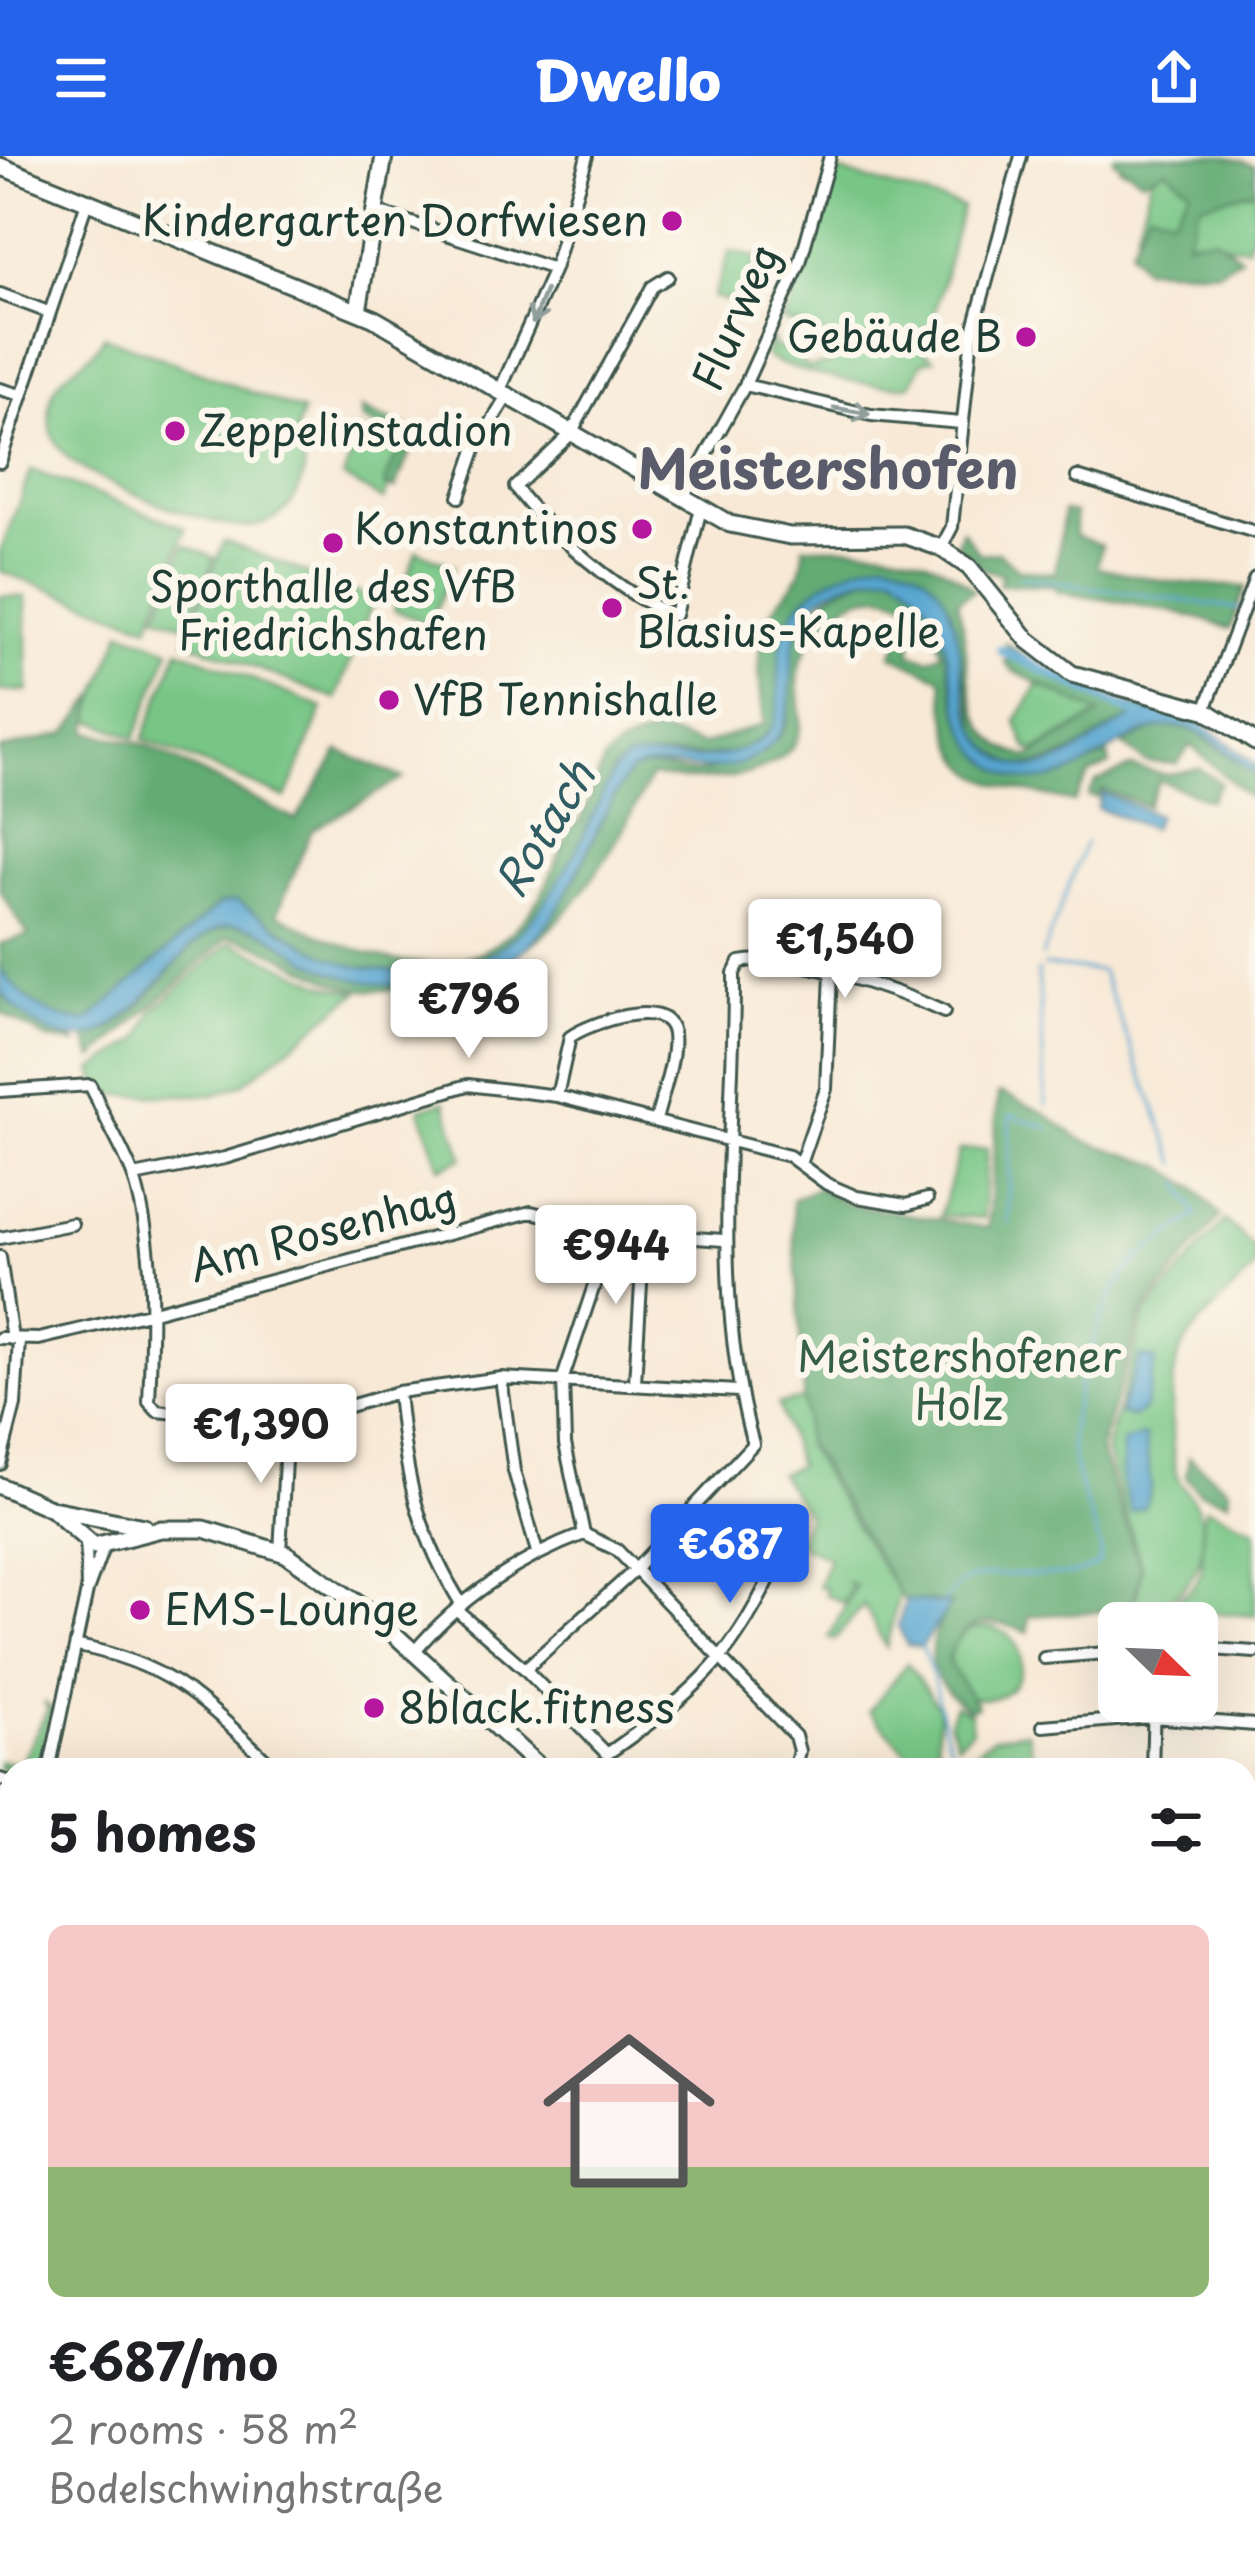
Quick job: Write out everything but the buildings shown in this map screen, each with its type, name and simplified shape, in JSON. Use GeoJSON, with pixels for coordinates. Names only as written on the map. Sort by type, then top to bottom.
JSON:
{"type":"FeatureCollection","features":[{"type":"Feature","properties":{"kind":"street"},"geometry":{"type":"LineString","coordinates":[[358,311],[385,156]]}},
{"type":"Feature","properties":{"kind":"street"},"geometry":{"type":"LineString","coordinates":[[459,497],[554,269],[586,156]]}},
{"type":"Feature","properties":{"kind":"street","name":"Flurweg"},"geometry":{"type":"LineString","coordinates":[[683,497],[745,385],[799,266],[830,156]]}},
{"type":"Feature","properties":{"kind":"street"},"geometry":{"type":"LineString","coordinates":[[941,548],[952,527],[971,335],[1021,156]]}},
{"type":"Feature","properties":{"kind":"street"},"geometry":{"type":"LineString","coordinates":[[0,166],[358,311],[505,390],[701,508],[760,533],[904,536],[941,548],[969,566],[1028,640],[1072,674],[1205,710],[1255,742]]}},
{"type":"Feature","properties":{"kind":"street"},"geometry":{"type":"LineString","coordinates":[[0,462],[87,202]]}},
{"type":"Feature","properties":{"kind":"street"},"geometry":{"type":"LineString","coordinates":[[375,211],[554,269]]}},
{"type":"Feature","properties":{"kind":"street"},"geometry":{"type":"LineString","coordinates":[[668,277],[652,287],[573,431],[515,487],[536,515],[603,569],[675,615],[701,508]]}},
{"type":"Feature","properties":{"kind":"street"},"geometry":{"type":"LineString","coordinates":[[0,294],[48,313]]}},
{"type":"Feature","properties":{"kind":"street"},"geometry":{"type":"LineString","coordinates":[[745,385],[840,409],[962,423]]}},
{"type":"Feature","properties":{"kind":"street"},"geometry":{"type":"LineString","coordinates":[[0,389],[21,395]]}},
{"type":"Feature","properties":{"kind":"street"},"geometry":{"type":"LineString","coordinates":[[1077,477],[1255,532]]}},
{"type":"Feature","properties":{"kind":"street"},"geometry":{"type":"LineString","coordinates":[[1205,710],[1255,578]]}},
{"type":"Feature","properties":{"kind":"street"},"geometry":{"type":"LineString","coordinates":[[525,1670],[633,1572],[753,1444],[738,1391],[723,1240],[734,973],[740,962],[831,973],[902,993],[944,1012]]}},
{"type":"Feature","properties":{"kind":"street"},"geometry":{"type":"LineString","coordinates":[[801,1161],[826,1089],[831,973]]}},
{"type":"Feature","properties":{"kind":"street"},"geometry":{"type":"LineString","coordinates":[[557,1096],[570,1037],[583,1028],[652,1014],[668,1022],[674,1036],[656,1120]]}},
{"type":"Feature","properties":{"kind":"street"},"geometry":{"type":"LineString","coordinates":[[134,1176],[225,1159],[468,1084],[557,1096],[801,1161],[827,1184],[857,1197],[905,1205],[927,1199]]}},
{"type":"Feature","properties":{"kind":"street"},"geometry":{"type":"LineString","coordinates":[[0,1091],[90,1085],[134,1176],[148,1244],[153,1312],[149,1402],[157,1412],[287,1424],[398,1393],[501,1378],[738,1391]]}},
{"type":"Feature","properties":{"kind":"street","name":"Am Rosenhag"},"geometry":{"type":"LineString","coordinates":[[10,1339],[153,1312],[531,1212],[612,1232],[723,1240]]}},
{"type":"Feature","properties":{"kind":"street"},"geometry":{"type":"LineString","coordinates":[[0,1238],[72,1223]]}},
{"type":"Feature","properties":{"kind":"street"},"geometry":{"type":"LineString","coordinates":[[584,1534],[565,1444],[563,1378],[612,1232]]}},
{"type":"Feature","properties":{"kind":"street"},"geometry":{"type":"LineString","coordinates":[[635,1382],[644,1236]]}},
{"type":"Feature","properties":{"kind":"street"},"geometry":{"type":"LineString","coordinates":[[0,1257],[15,1405],[0,1464]]}},
{"type":"Feature","properties":{"kind":"street"},"geometry":{"type":"LineString","coordinates":[[501,1378],[514,1471],[537,1552]]}},
{"type":"Feature","properties":{"kind":"street"},"geometry":{"type":"LineString","coordinates":[[398,1393],[414,1513],[460,1608],[607,1754],[685,1700],[721,1661],[742,1634],[772,1573]]}},
{"type":"Feature","properties":{"kind":"street"},"geometry":{"type":"LineString","coordinates":[[280,1552],[287,1424]]}},
{"type":"Feature","properties":{"kind":"street"},"geometry":{"type":"LineString","coordinates":[[0,1486],[52,1509],[95,1540],[161,1529]]}},
{"type":"Feature","properties":{"kind":"street"},"geometry":{"type":"LineString","coordinates":[[52,1509],[161,1529],[205,1529],[280,1552],[326,1576],[530,1758]]}},
{"type":"Feature","properties":{"kind":"street"},"geometry":{"type":"LineString","coordinates":[[52,1758],[87,1592],[95,1540],[90,1516]]}},
{"type":"Feature","properties":{"kind":"street"},"geometry":{"type":"LineString","coordinates":[[95,1540],[110,1521]]}},
{"type":"Feature","properties":{"kind":"street"},"geometry":{"type":"LineString","coordinates":[[414,1652],[460,1608],[537,1552],[584,1534],[616,1550],[795,1736],[797,1758]]}},
{"type":"Feature","properties":{"kind":"street"},"geometry":{"type":"LineString","coordinates":[[78,1646],[127,1656],[168,1673],[264,1758]]}},
{"type":"Feature","properties":{"kind":"street"},"geometry":{"type":"LineString","coordinates":[[1218,1649],[1255,1652]]}},
{"type":"Feature","properties":{"kind":"street"},"geometry":{"type":"LineString","coordinates":[[1044,1658],[1098,1654]]}},
{"type":"Feature","properties":{"kind":"street"},"geometry":{"type":"LineString","coordinates":[[1043,1726],[1098,1721]]}},
{"type":"Feature","properties":{"kind":"street"},"geometry":{"type":"LineString","coordinates":[[1152,1722],[1152,1758]]}},
{"type":"Feature","properties":{"kind":"street"},"geometry":{"type":"LineString","coordinates":[[1216,1722],[1255,1725]]}},
{"type":"Feature","properties":{"kind":"green space"},"geometry":{"type":"Polygon","coordinates":[[[1114,156],[1224,156],[1255,165],[1255,190],[1200,204],[1186,241],[1214,237],[1241,257],[1217,271],[1143,268],[1130,250],[1149,209],[1173,217],[1190,189],[1166,169],[1143,180],[1113,160],[1114,156]]]}},
{"type":"Feature","properties":{"kind":"green space"},"geometry":{"type":"Polygon","coordinates":[[[1121,156],[1255,191],[1255,221],[1247,247],[1136,233],[1152,177],[1119,168],[1121,156]]]}},
{"type":"Feature","properties":{"kind":"green space"},"geometry":{"type":"Polygon","coordinates":[[[835,170],[962,207],[925,352],[934,359],[922,362],[911,385],[835,378],[792,368],[765,355],[773,338],[773,347],[794,352],[807,368],[831,363],[835,338],[783,321],[805,272],[835,170]]]}},
{"type":"Feature","properties":{"kind":"green space"},"geometry":{"type":"Polygon","coordinates":[[[730,251],[757,258],[744,306],[713,297],[730,251]]]}},
{"type":"Feature","properties":{"kind":"green space","name":"Zeppelinstadion"},"geometry":{"type":"Polygon","coordinates":[[[104,336],[303,412],[297,429],[305,461],[303,477],[290,505],[264,523],[231,526],[125,490],[67,457],[51,427],[53,393],[104,336]]]}},
{"type":"Feature","properties":{"kind":"green space"},"geometry":{"type":"Polygon","coordinates":[[[361,409],[418,432],[395,489],[384,485],[406,431],[397,437],[362,420],[361,409]]]}},
{"type":"Feature","properties":{"kind":"green space"},"geometry":{"type":"Polygon","coordinates":[[[356,429],[384,441],[389,432],[406,430],[384,500],[343,477],[360,434],[356,429]]]}},
{"type":"Feature","properties":{"kind":"green space"},"geometry":{"type":"Polygon","coordinates":[[[31,470],[186,528],[149,626],[0,571],[0,553],[31,470]]]}},
{"type":"Feature","properties":{"kind":"green space"},"geometry":{"type":"Polygon","coordinates":[[[1064,511],[1075,513],[1075,536],[1102,545],[1097,567],[1169,582],[1245,587],[1230,629],[1166,611],[1058,592],[1054,586],[999,585],[1002,574],[984,570],[957,543],[962,530],[980,554],[998,552],[1018,569],[1055,573],[1064,511]]]}},
{"type":"Feature","properties":{"kind":"green space"},"geometry":{"type":"Polygon","coordinates":[[[224,541],[374,599],[336,699],[186,641],[224,541]]]}},
{"type":"Feature","properties":{"kind":"green space"},"geometry":{"type":"Polygon","coordinates":[[[184,545],[214,557],[188,626],[157,615],[184,545]]]}},
{"type":"Feature","properties":{"kind":"green space"},"geometry":{"type":"Polygon","coordinates":[[[804,546],[873,548],[915,556],[974,590],[957,601],[972,697],[990,735],[1006,749],[1030,757],[1100,714],[1013,671],[1005,662],[1010,656],[1006,643],[1053,676],[1099,698],[1172,713],[1132,718],[1059,758],[1015,765],[986,745],[977,729],[950,607],[884,559],[798,607],[777,718],[767,733],[725,754],[653,757],[614,770],[562,879],[540,911],[515,938],[484,958],[448,970],[404,972],[358,966],[319,952],[236,901],[219,904],[88,1021],[60,1017],[37,1006],[0,968],[0,944],[28,935],[0,891],[0,750],[67,733],[96,695],[88,732],[146,745],[296,820],[339,751],[403,778],[312,830],[277,914],[375,956],[442,963],[474,955],[504,938],[532,909],[573,824],[580,822],[604,761],[619,746],[657,731],[703,745],[764,724],[760,644],[773,609],[797,579],[804,546]]]}},
{"type":"Feature","properties":{"kind":"green space"},"geometry":{"type":"Polygon","coordinates":[[[417,551],[453,566],[430,625],[394,610],[417,551]]]}},
{"type":"Feature","properties":{"kind":"green space"},"geometry":{"type":"Polygon","coordinates":[[[894,573],[930,606],[945,644],[966,730],[1013,777],[1052,777],[1108,755],[1110,765],[1089,774],[1074,802],[1014,789],[976,773],[954,741],[942,679],[892,655],[907,622],[915,627],[910,653],[929,659],[942,653],[929,624],[919,611],[888,596],[855,601],[826,620],[806,650],[798,678],[799,734],[786,754],[739,775],[651,776],[586,888],[560,919],[522,950],[557,911],[631,771],[649,767],[703,772],[743,758],[772,743],[783,731],[797,634],[819,604],[853,583],[894,573]]]}},
{"type":"Feature","properties":{"kind":"green space"},"geometry":{"type":"Polygon","coordinates":[[[0,596],[26,597],[28,691],[0,691],[0,596]]]}},
{"type":"Feature","properties":{"kind":"green space"},"geometry":{"type":"Polygon","coordinates":[[[122,631],[170,649],[135,738],[88,719],[122,631]]]}},
{"type":"Feature","properties":{"kind":"green space"},"geometry":{"type":"Polygon","coordinates":[[[179,649],[323,708],[286,798],[143,739],[179,649]]]}},
{"type":"Feature","properties":{"kind":"green space"},"geometry":{"type":"Polygon","coordinates":[[[1038,685],[1099,714],[1034,751],[1027,748],[1016,721],[1038,685]]]}},
{"type":"Feature","properties":{"kind":"green space"},"geometry":{"type":"Polygon","coordinates":[[[1162,725],[1193,730],[1255,775],[1255,803],[1190,745],[1177,764],[1146,762],[1123,745],[1162,725]]]}},
{"type":"Feature","properties":{"kind":"green space"},"geometry":{"type":"Polygon","coordinates":[[[1132,767],[1168,775],[1199,768],[1220,783],[1210,800],[1159,780],[1147,806],[1102,789],[1097,798],[1088,796],[1096,782],[1132,767]]]}},
{"type":"Feature","properties":{"kind":"green space"},"geometry":{"type":"Polygon","coordinates":[[[228,926],[254,928],[342,975],[406,982],[438,978],[521,951],[496,966],[457,981],[382,991],[329,980],[229,937],[93,1059],[86,1037],[126,1019],[191,948],[228,926]]]}},
{"type":"Feature","properties":{"kind":"green space"},"geometry":{"type":"Polygon","coordinates":[[[231,942],[323,984],[358,992],[243,1084],[214,1095],[101,1095],[93,1070],[140,1039],[153,1011],[231,942]]]}},
{"type":"Feature","properties":{"kind":"green space"},"geometry":{"type":"Polygon","coordinates":[[[0,991],[14,1007],[78,1044],[47,1039],[0,1012],[0,991]]]}},
{"type":"Feature","properties":{"kind":"green space","name":"Meistershofener Holz"},"geometry":{"type":"Polygon","coordinates":[[[998,1094],[1043,1112],[1082,1140],[1161,1165],[1196,1189],[1220,1216],[1141,1314],[1100,1449],[1141,1568],[1135,1599],[1098,1602],[1098,1612],[1029,1616],[1028,1633],[1002,1624],[969,1628],[953,1646],[948,1661],[977,1706],[970,1710],[944,1687],[932,1662],[935,1635],[951,1603],[903,1600],[806,1441],[792,1200],[818,1188],[847,1204],[988,1228],[998,1094]]]}},
{"type":"Feature","properties":{"kind":"green space"},"geometry":{"type":"Polygon","coordinates":[[[445,1101],[463,1158],[440,1168],[420,1109],[445,1101]]]}},
{"type":"Feature","properties":{"kind":"green space"},"geometry":{"type":"Polygon","coordinates":[[[987,1149],[983,1218],[940,1216],[959,1150],[987,1149]]]}},
{"type":"Feature","properties":{"kind":"green space"},"geometry":{"type":"Polygon","coordinates":[[[1225,1220],[1255,1249],[1255,1267],[1189,1338],[1176,1365],[1175,1468],[1197,1507],[1202,1548],[1188,1582],[1164,1602],[1133,1602],[1142,1567],[1106,1450],[1144,1316],[1225,1220]]]}},
{"type":"Feature","properties":{"kind":"green space"},"geometry":{"type":"Polygon","coordinates":[[[804,1399],[805,1445],[899,1594],[886,1648],[864,1605],[834,1640],[829,1637],[856,1585],[846,1582],[852,1586],[843,1603],[825,1594],[827,1588],[818,1586],[829,1558],[796,1543],[808,1516],[779,1474],[798,1466],[778,1404],[804,1399]]]}},
{"type":"Feature","properties":{"kind":"green space"},"geometry":{"type":"Polygon","coordinates":[[[1189,1457],[1229,1489],[1228,1501],[1199,1492],[1186,1477],[1189,1457]]]}},
{"type":"Feature","properties":{"kind":"green space"},"geometry":{"type":"Polygon","coordinates":[[[1206,1507],[1255,1529],[1255,1616],[1218,1613],[1218,1602],[1181,1602],[1178,1598],[1191,1589],[1202,1567],[1206,1507]]]}},
{"type":"Feature","properties":{"kind":"green space"},"geometry":{"type":"Polygon","coordinates":[[[985,1627],[1010,1638],[1021,1663],[1010,1688],[985,1699],[960,1688],[949,1663],[960,1638],[985,1627]]]}},
{"type":"Feature","properties":{"kind":"green space"},"geometry":{"type":"Polygon","coordinates":[[[907,1663],[939,1708],[939,1758],[912,1758],[869,1711],[907,1663]]]}},
{"type":"Feature","properties":{"kind":"green space"},"geometry":{"type":"Polygon","coordinates":[[[44,1702],[53,1710],[40,1758],[24,1758],[48,1709],[44,1702]]]}},
{"type":"Feature","properties":{"kind":"green space"},"geometry":{"type":"Polygon","coordinates":[[[955,1705],[970,1714],[972,1730],[957,1743],[949,1720],[955,1705]]]}},
{"type":"Feature","properties":{"kind":"green space"},"geometry":{"type":"Polygon","coordinates":[[[1027,1731],[1033,1758],[968,1758],[993,1737],[1027,1731]]]}},
{"type":"Feature","properties":{"kind":"water"},"geometry":{"type":"Polygon","coordinates":[[[884,559],[919,570],[940,590],[952,617],[969,709],[981,736],[1001,757],[1022,766],[1042,766],[1062,760],[1120,724],[1160,711],[1185,716],[1211,730],[1255,765],[1255,775],[1203,735],[1171,727],[1148,731],[1055,778],[1031,780],[1006,773],[982,754],[967,731],[936,620],[920,595],[894,573],[845,583],[816,601],[800,624],[793,650],[789,706],[781,731],[764,751],[727,767],[661,765],[631,771],[546,926],[501,965],[455,982],[378,983],[330,970],[263,932],[235,925],[209,933],[133,1009],[105,1030],[75,1038],[40,1027],[0,991],[0,968],[37,1006],[60,1017],[88,1021],[220,904],[236,901],[295,939],[358,966],[404,972],[447,970],[483,958],[514,937],[539,910],[580,843],[614,770],[628,758],[714,757],[763,738],[774,722],[787,625],[804,599],[835,577],[884,559]]]}},
{"type":"Feature","properties":{"kind":"water"},"geometry":{"type":"Polygon","coordinates":[[[1103,793],[1157,815],[1152,829],[1097,808],[1103,793]]]}},
{"type":"Feature","properties":{"kind":"water"},"geometry":{"type":"Polygon","coordinates":[[[1140,1356],[1156,1360],[1144,1410],[1132,1417],[1119,1413],[1140,1356]]]}},
{"type":"Feature","properties":{"kind":"water"},"geometry":{"type":"Polygon","coordinates":[[[1145,1436],[1151,1488],[1144,1507],[1131,1512],[1122,1480],[1122,1442],[1145,1436]]]}},
{"type":"Feature","properties":{"kind":"water"},"geometry":{"type":"Polygon","coordinates":[[[906,1600],[950,1605],[921,1647],[907,1645],[898,1626],[906,1600]]]}},
{"type":"Feature","properties":{"kind":"waterway"},"geometry":{"type":"LineString","coordinates":[[1020,577],[1255,611]]}},
{"type":"Feature","properties":{"kind":"waterway"},"geometry":{"type":"LineString","coordinates":[[1001,650],[1146,718]]}},
{"type":"Feature","properties":{"kind":"waterway"},"geometry":{"type":"LineString","coordinates":[[1042,956],[1085,843]]}},
{"type":"Feature","properties":{"kind":"waterway"},"geometry":{"type":"LineString","coordinates":[[1044,966],[1101,971],[1177,1164]]}},
{"type":"Feature","properties":{"kind":"waterway"},"geometry":{"type":"LineString","coordinates":[[1038,971],[1046,1105]]}},
{"type":"Feature","properties":{"kind":"waterway"},"geometry":{"type":"LineString","coordinates":[[1008,1223],[1010,1115],[1049,1128]]}},
{"type":"Feature","properties":{"kind":"waterway"},"geometry":{"type":"LineString","coordinates":[[942,1603],[959,1585],[977,1577],[1072,1573],[1099,1562],[1101,1550],[1072,1455],[1075,1404],[1097,1329],[1125,1274],[1197,1215],[1180,1183]]}},
{"type":"Feature","properties":{"kind":"waterway"},"geometry":{"type":"LineString","coordinates":[[921,1647],[954,1758]]}},
{"type":"Feature","properties":{"kind":"place","name":"Kindergarten Dorfwiesen"},"geometry":{"type":"Point","coordinates":[672,221]}},
{"type":"Feature","properties":{"kind":"place","name":"Gebäude B"},"geometry":{"type":"Point","coordinates":[1026,337]}},
{"type":"Feature","properties":{"kind":"place","name":"Zeppelinstadion"},"geometry":{"type":"Point","coordinates":[175,431]}},
{"type":"Feature","properties":{"kind":"place","name":"Konstantinos"},"geometry":{"type":"Point","coordinates":[642,529]}},
{"type":"Feature","properties":{"kind":"place","name":"Sporthalle des VfB Friedrichshafen"},"geometry":{"type":"Point","coordinates":[333,543]}},
{"type":"Feature","properties":{"kind":"place","name":"St. Blasius-Kapelle"},"geometry":{"type":"Point","coordinates":[612,608]}},
{"type":"Feature","properties":{"kind":"place","name":"VfB Tennishalle"},"geometry":{"type":"Point","coordinates":[389,700]}},
{"type":"Feature","properties":{"kind":"place","name":"EMS-Lounge"},"geometry":{"type":"Point","coordinates":[140,1610]}},
{"type":"Feature","properties":{"kind":"place","name":"8black.fitness"},"geometry":{"type":"Point","coordinates":[374,1708]}},
{"type":"Feature","properties":{"kind":"district","name":"Meistershofen"},"geometry":{"type":"Point","coordinates":[828,470]}},
{"type":"Feature","properties":{"kind":"water label","name":"Rotach"},"geometry":{"type":"Point","coordinates":[545,829]}}]}
